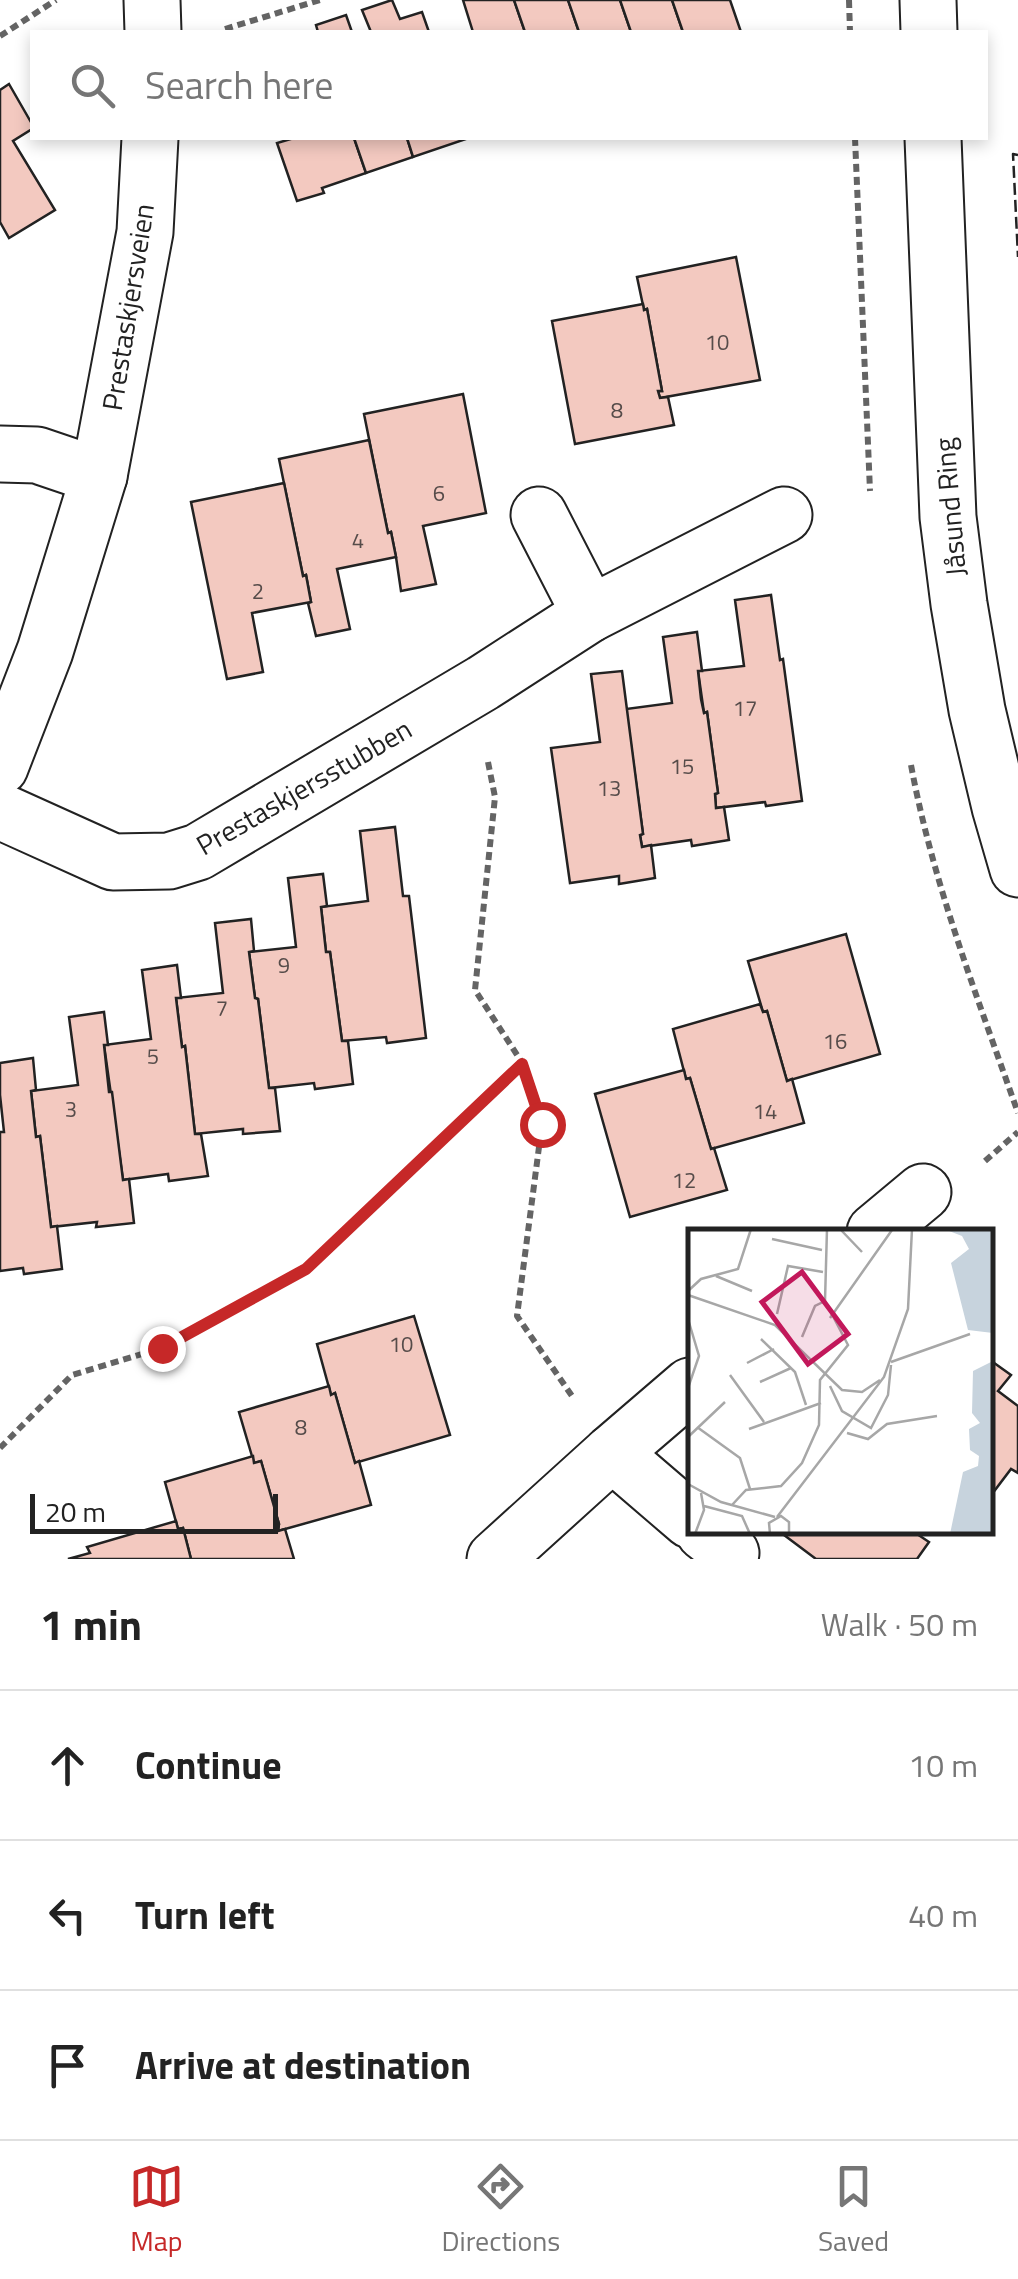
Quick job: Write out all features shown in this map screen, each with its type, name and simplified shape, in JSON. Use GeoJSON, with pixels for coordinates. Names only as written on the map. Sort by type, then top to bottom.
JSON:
{"type":"FeatureCollection","features":[{"type":"Feature","properties":{"kind":"street"},"geometry":{"type":"LineString","coordinates":[[152,0],[153,30]]}},
{"type":"Feature","properties":{"kind":"street"},"geometry":{"type":"LineString","coordinates":[[928,0],[929,30]]}},
{"type":"Feature","properties":{"kind":"street","name":"Prestaskjersveien"},"geometry":{"type":"LineString","coordinates":[[0,768],[45,650],[100,476],[145,232],[150,140]]}},
{"type":"Feature","properties":{"kind":"street","name":"Jåsund Ring"},"geometry":{"type":"LineString","coordinates":[[933,140],[948,517],[977,710],[1018,869]]}},
{"type":"Feature","properties":{"kind":"street"},"geometry":{"type":"LineString","coordinates":[[0,454],[37,455],[100,476]]}},
{"type":"Feature","properties":{"kind":"street"},"geometry":{"type":"LineString","coordinates":[[539,515],[590,614]]}},
{"type":"Feature","properties":{"kind":"street","name":"Prestaskjersstubben"},"geometry":{"type":"LineString","coordinates":[[0,811],[113,862],[169,861],[198,852],[483,683],[590,614],[784,515]]}},
{"type":"Feature","properties":{"kind":"street"},"geometry":{"type":"LineString","coordinates":[[879,1229],[923,1192]]}},
{"type":"Feature","properties":{"kind":"street"},"geometry":{"type":"LineString","coordinates":[[495,1559],[688,1388]]}},
{"type":"Feature","properties":{"kind":"street"},"geometry":{"type":"LineString","coordinates":[[612,1453],[688,1517]]}},
{"type":"Feature","properties":{"kind":"path"},"geometry":{"type":"LineString","coordinates":[[0,36],[56,0]]}},
{"type":"Feature","properties":{"kind":"path"},"geometry":{"type":"LineString","coordinates":[[223,30],[320,0]]}},
{"type":"Feature","properties":{"kind":"path"},"geometry":{"type":"LineString","coordinates":[[849,0],[850,30]]}},
{"type":"Feature","properties":{"kind":"path"},"geometry":{"type":"LineString","coordinates":[[485,746],[495,797],[475,990],[522,1064],[542,1124],[517,1316],[612,1453]]}},
{"type":"Feature","properties":{"kind":"path"},"geometry":{"type":"LineString","coordinates":[[0,1448],[72,1375],[162,1348],[306,1269],[522,1064]]}},
{"type":"Feature","properties":{"kind":"building"},"geometry":{"type":"Polygon","coordinates":[[[392,0],[400,19],[422,12],[428,30],[370,30],[362,10],[392,0]]]}},
{"type":"Feature","properties":{"kind":"building"},"geometry":{"type":"Polygon","coordinates":[[[463,0],[514,0],[524,30],[472,30],[463,0]]]}},
{"type":"Feature","properties":{"kind":"building"},"geometry":{"type":"Polygon","coordinates":[[[514,0],[568,0],[578,30],[524,30],[514,0]]]}},
{"type":"Feature","properties":{"kind":"building"},"geometry":{"type":"Polygon","coordinates":[[[568,0],[620,0],[630,30],[578,30],[568,0]]]}},
{"type":"Feature","properties":{"kind":"building"},"geometry":{"type":"Polygon","coordinates":[[[620,0],[672,0],[682,30],[630,30],[620,0]]]}},
{"type":"Feature","properties":{"kind":"building"},"geometry":{"type":"Polygon","coordinates":[[[672,0],[730,0],[740,30],[682,30],[672,0]]]}},
{"type":"Feature","properties":{"kind":"building"},"geometry":{"type":"Polygon","coordinates":[[[346,15],[351,30],[317,30],[316,25],[346,15]]]}},
{"type":"Feature","properties":{"kind":"building"},"geometry":{"type":"Polygon","coordinates":[[[9,84],[30,121],[30,130],[13,141],[55,210],[9,238],[0,222],[0,90],[9,84]]]}},
{"type":"Feature","properties":{"kind":"building"},"geometry":{"type":"Polygon","coordinates":[[[355,140],[366,173],[297,201],[277,143],[355,140]]]}},
{"type":"Feature","properties":{"kind":"building"},"geometry":{"type":"Polygon","coordinates":[[[355,140],[408,140],[413,157],[366,173],[355,140]]]}},
{"type":"Feature","properties":{"kind":"building"},"geometry":{"type":"Polygon","coordinates":[[[408,140],[463,140],[413,157],[408,140]]]}},
{"type":"Feature","properties":{"kind":"building"},"geometry":{"type":"Polygon","coordinates":[[[736,257],[760,380],[660,398],[647,309],[644,310],[637,277],[736,257]]]}},
{"type":"Feature","properties":{"kind":"building"},"geometry":{"type":"Polygon","coordinates":[[[643,304],[662,391],[658,391],[660,398],[668,397],[674,425],[575,444],[552,321],[643,304]]]}},
{"type":"Feature","properties":{"kind":"building"},"geometry":{"type":"Polygon","coordinates":[[[463,394],[486,513],[423,526],[436,584],[401,591],[364,414],[463,394]]]}},
{"type":"Feature","properties":{"kind":"building"},"geometry":{"type":"Polygon","coordinates":[[[369,440],[396,557],[337,569],[350,629],[316,636],[279,459],[369,440]]]}},
{"type":"Feature","properties":{"kind":"building"},"geometry":{"type":"Polygon","coordinates":[[[284,483],[311,602],[252,613],[263,672],[227,679],[191,502],[284,483]]]}},
{"type":"Feature","properties":{"kind":"building"},"geometry":{"type":"Polygon","coordinates":[[[771,595],[802,801],[716,808],[718,793],[698,671],[744,666],[735,600],[771,595]]]}},
{"type":"Feature","properties":{"kind":"building"},"geometry":{"type":"Polygon","coordinates":[[[697,632],[701,699],[704,713],[707,712],[718,793],[716,808],[724,807],[729,840],[692,846],[691,840],[642,847],[626,709],[672,703],[663,637],[697,632]]]}},
{"type":"Feature","properties":{"kind":"building"},"geometry":{"type":"Polygon","coordinates":[[[622,671],[643,834],[640,835],[642,847],[651,845],[655,878],[619,884],[619,876],[570,883],[551,748],[600,742],[591,674],[622,671]]]}},
{"type":"Feature","properties":{"kind":"building"},"geometry":{"type":"Polygon","coordinates":[[[395,827],[403,896],[409,896],[426,1038],[387,1043],[386,1037],[342,1041],[321,907],[368,901],[360,831],[395,827]]]}},
{"type":"Feature","properties":{"kind":"building"},"geometry":{"type":"Polygon","coordinates":[[[323,874],[327,906],[321,907],[326,952],[330,952],[342,1041],[348,1041],[353,1084],[315,1089],[314,1083],[269,1088],[249,952],[296,947],[288,878],[323,874]]]}},
{"type":"Feature","properties":{"kind":"building"},"geometry":{"type":"Polygon","coordinates":[[[251,919],[254,951],[249,952],[255,998],[269,1088],[275,1088],[280,1131],[243,1134],[243,1129],[195,1134],[176,998],[223,993],[215,923],[251,919]]]}},
{"type":"Feature","properties":{"kind":"building"},"geometry":{"type":"Polygon","coordinates":[[[846,934],[880,1054],[787,1081],[748,961],[846,934]]]}},
{"type":"Feature","properties":{"kind":"building"},"geometry":{"type":"Polygon","coordinates":[[[177,965],[181,998],[176,998],[182,1047],[185,1046],[195,1134],[201,1134],[208,1176],[169,1181],[168,1174],[123,1180],[104,1045],[151,1039],[142,970],[177,965]]]}},
{"type":"Feature","properties":{"kind":"building"},"geometry":{"type":"Polygon","coordinates":[[[760,1004],[763,1012],[767,1011],[804,1123],[711,1149],[673,1029],[760,1004]]]}},
{"type":"Feature","properties":{"kind":"building"},"geometry":{"type":"Polygon","coordinates":[[[104,1012],[109,1092],[123,1180],[129,1179],[134,1223],[51,1227],[31,1091],[78,1085],[69,1017],[104,1012]]]}},
{"type":"Feature","properties":{"kind":"building"},"geometry":{"type":"Polygon","coordinates":[[[33,1058],[36,1090],[31,1091],[36,1137],[40,1136],[51,1227],[57,1226],[62,1269],[24,1274],[23,1268],[0,1271],[0,1132],[4,1132],[0,1063],[33,1058]]]}},
{"type":"Feature","properties":{"kind":"building"},"geometry":{"type":"Polygon","coordinates":[[[684,1070],[727,1190],[630,1217],[595,1094],[684,1070]]]}},
{"type":"Feature","properties":{"kind":"building"},"geometry":{"type":"Polygon","coordinates":[[[414,1316],[450,1435],[355,1463],[317,1344],[414,1316]]]}},
{"type":"Feature","properties":{"kind":"building"},"geometry":{"type":"Polygon","coordinates":[[[993,1362],[1011,1375],[998,1391],[1018,1406],[1018,1473],[1011,1469],[993,1493],[993,1362]]]}},
{"type":"Feature","properties":{"kind":"building"},"geometry":{"type":"Polygon","coordinates":[[[329,1386],[331,1395],[335,1393],[355,1463],[359,1461],[371,1505],[278,1531],[261,1461],[254,1463],[239,1412],[329,1386]]]}},
{"type":"Feature","properties":{"kind":"building"},"geometry":{"type":"Polygon","coordinates":[[[253,1456],[254,1463],[261,1461],[278,1531],[285,1529],[294,1559],[191,1559],[165,1482],[253,1456]]]}},
{"type":"Feature","properties":{"kind":"building"},"geometry":{"type":"Polygon","coordinates":[[[176,1521],[178,1529],[183,1528],[191,1559],[68,1559],[90,1553],[87,1547],[176,1521]]]}},
{"type":"Feature","properties":{"kind":"building"},"geometry":{"type":"Polygon","coordinates":[[[783,1534],[917,1534],[929,1542],[917,1559],[816,1559],[783,1534]]]}},
{"type":"Feature","properties":{"kind":"fence"},"geometry":{"type":"LineString","coordinates":[[1018,155],[1013,154],[1018,257]]}},
{"type":"Feature","properties":{"kind":"route"},"geometry":{"type":"LineString","coordinates":[[162,1348],[306,1269],[522,1064],[542,1124]]}}]}
